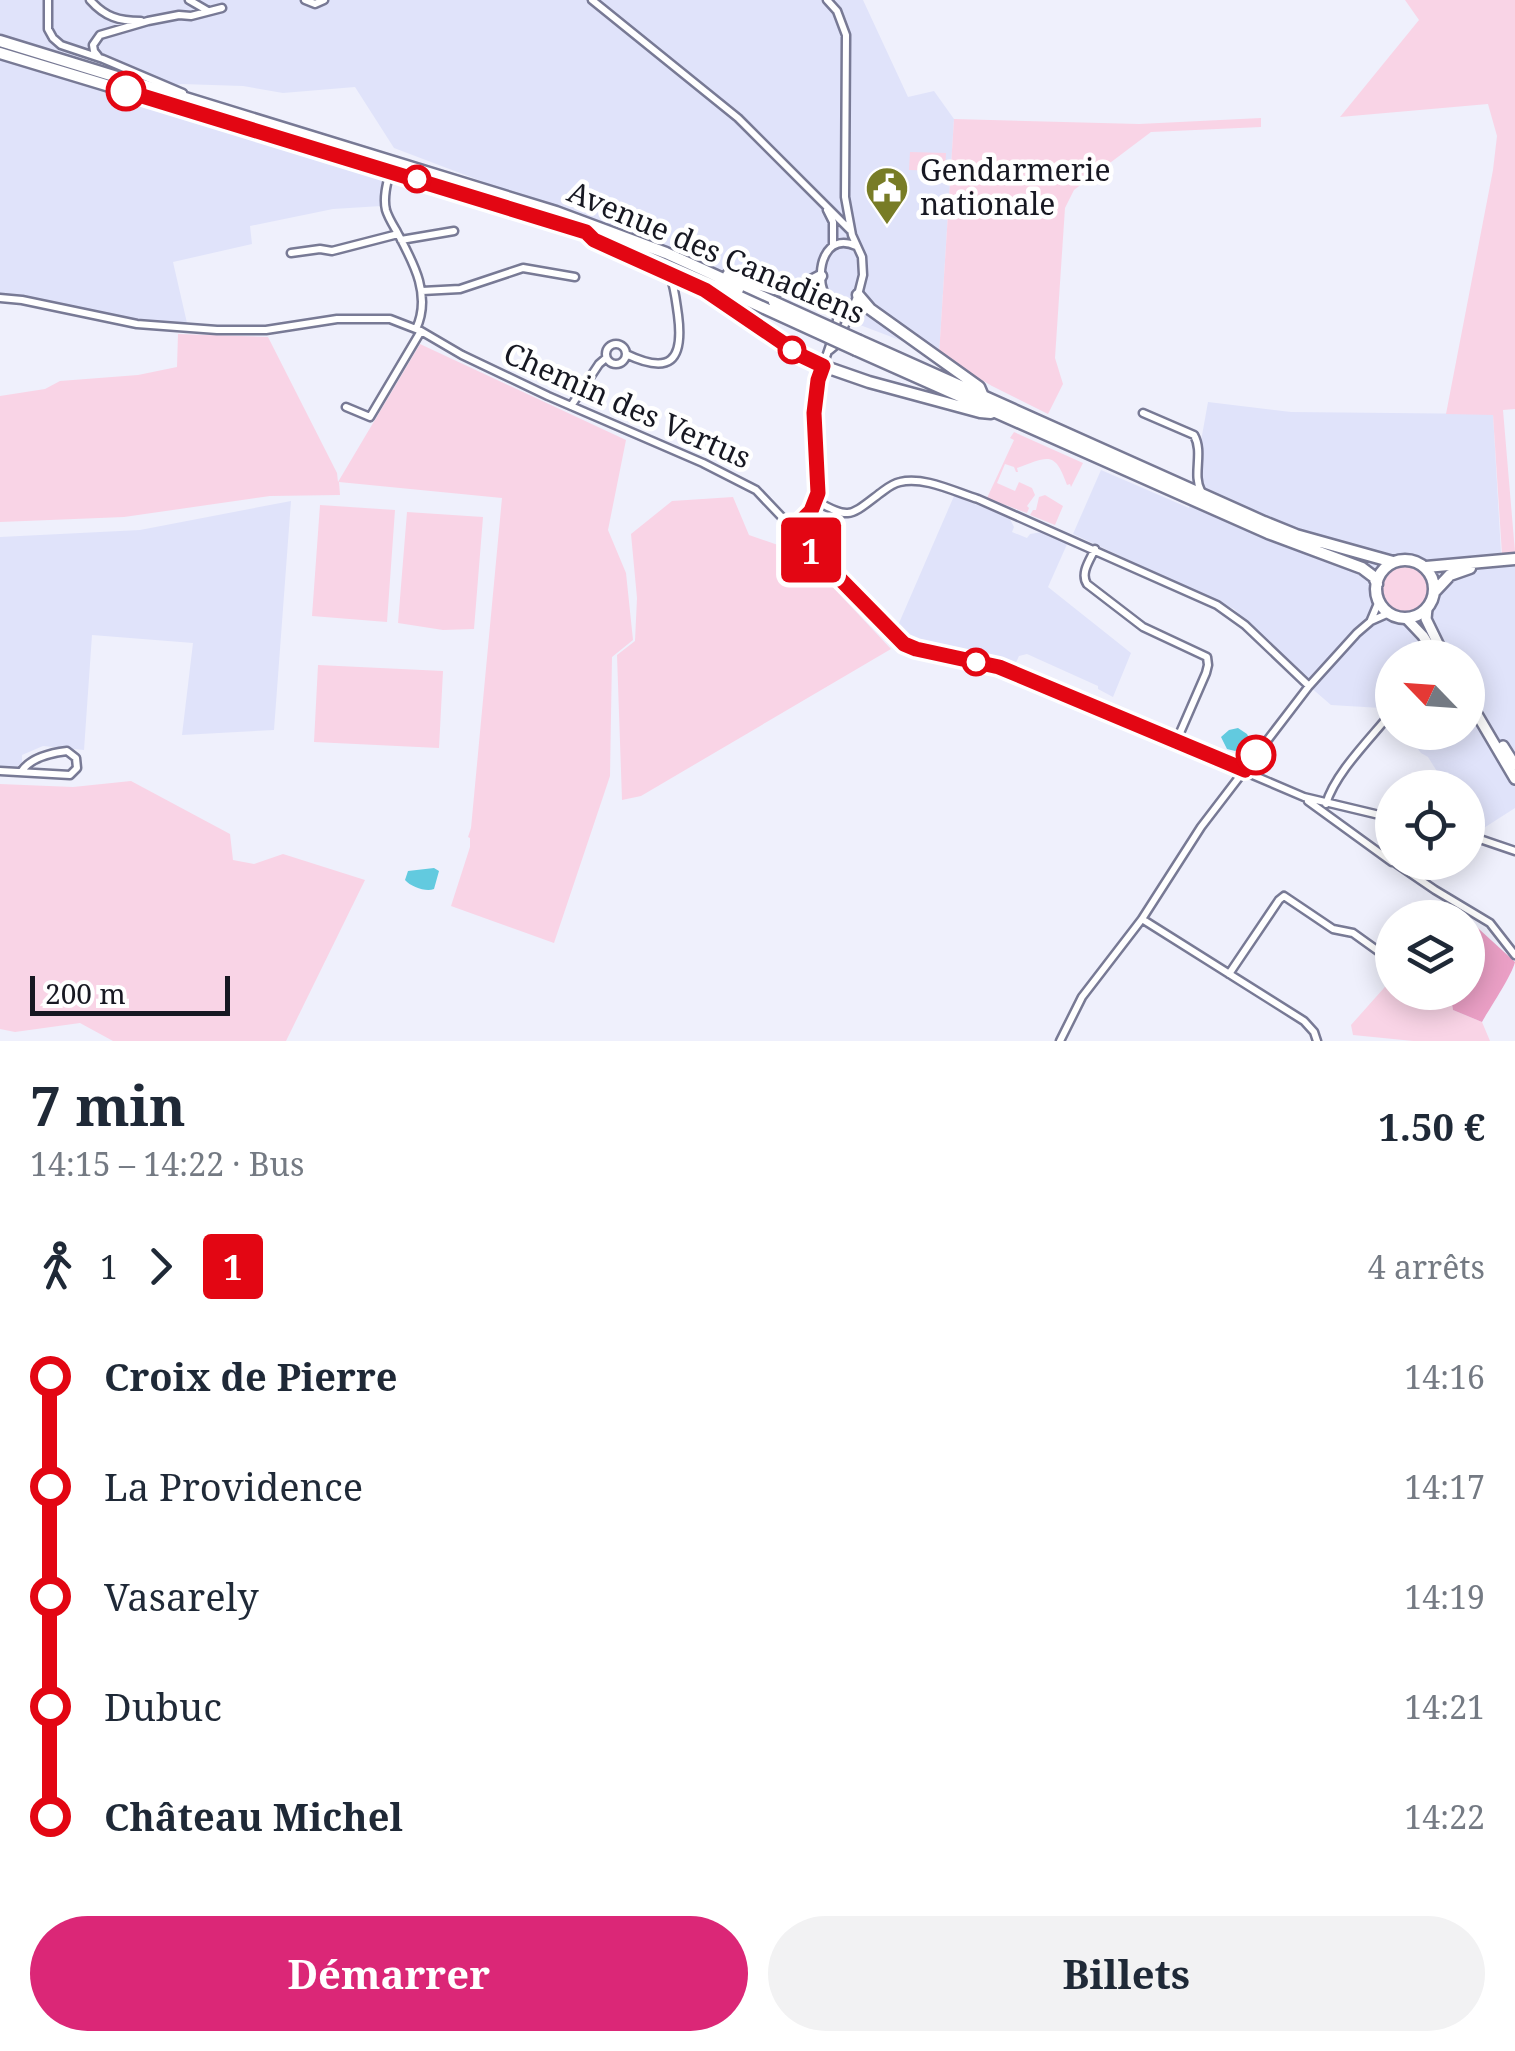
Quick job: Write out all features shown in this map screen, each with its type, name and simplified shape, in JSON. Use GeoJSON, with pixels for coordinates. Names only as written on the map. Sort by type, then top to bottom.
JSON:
{"type":"FeatureCollection","features":[{"type":"Feature","properties":{"kind":"main road","name":"Avenue des Canadiens"},"geometry":{"type":"LineString","coordinates":[[0,42],[556,212],[666,253],[997,413],[1268,533],[1362,568],[1377,584]]}},
{"type":"Feature","properties":{"kind":"main road","name":"Avenue des Canadiens"},"geometry":{"type":"LineString","coordinates":[[0,53],[586,232],[982,395],[1296,535],[1393,562]]}},
{"type":"Feature","properties":{"kind":"main road"},"geometry":{"type":"LineString","coordinates":[[586,232],[594,240],[705,290],[823,366],[980,412],[997,413]]}},
{"type":"Feature","properties":{"kind":"main road"},"geometry":{"type":"LineString","coordinates":[[666,253],[774,289],[801,288],[822,276]]}},
{"type":"Feature","properties":{"kind":"main road"},"geometry":{"type":"LineString","coordinates":[[857,298],[979,387],[982,395]]}},
{"type":"Feature","properties":{"kind":"main road"},"geometry":{"type":"LineString","coordinates":[[1425,567],[1515,559]]}},
{"type":"Feature","properties":{"kind":"main road"},"geometry":{"type":"LineString","coordinates":[[1426,640],[1406,618],[1389,613],[1380,601],[1377,584],[1382,571],[1393,562],[1413,560],[1425,567],[1434,592]]}},
{"type":"Feature","properties":{"kind":"main road"},"geometry":{"type":"LineString","coordinates":[[1436,640],[1426,619],[1434,592],[1450,575],[1492,562]]}},
{"type":"Feature","properties":{"kind":"main road"},"geometry":{"type":"LineString","coordinates":[[1406,618],[1427,608]]}},
{"type":"Feature","properties":{"kind":"main road"},"geometry":{"type":"LineString","coordinates":[[1485,721],[1515,765]]}},
{"type":"Feature","properties":{"kind":"main road"},"geometry":{"type":"LineString","coordinates":[[1485,728],[1515,779]]}},
{"type":"Feature","properties":{"kind":"street"},"geometry":{"type":"LineString","coordinates":[[48,0],[48,29],[61,45],[225,110]]}},
{"type":"Feature","properties":{"kind":"street"},"geometry":{"type":"LineString","coordinates":[[90,0],[114,18],[148,21]]}},
{"type":"Feature","properties":{"kind":"street"},"geometry":{"type":"LineString","coordinates":[[305,0],[315,4],[324,0]]}},
{"type":"Feature","properties":{"kind":"street"},"geometry":{"type":"LineString","coordinates":[[592,0],[738,118],[851,231]]}},
{"type":"Feature","properties":{"kind":"street"},"geometry":{"type":"LineString","coordinates":[[827,0],[842,20],[848,50],[845,197],[864,275],[836,345],[830,350]]}},
{"type":"Feature","properties":{"kind":"street"},"geometry":{"type":"LineString","coordinates":[[98,57],[93,45],[100,35],[179,15],[190,1],[208,11]]}},
{"type":"Feature","properties":{"kind":"street"},"geometry":{"type":"LineString","coordinates":[[179,15],[222,8]]}},
{"type":"Feature","properties":{"kind":"street"},"geometry":{"type":"LineString","coordinates":[[346,407],[370,416],[418,330],[421,317],[418,276],[386,212],[390,171]]}},
{"type":"Feature","properties":{"kind":"street"},"geometry":{"type":"LineString","coordinates":[[792,530],[806,518],[816,501],[814,413],[818,380],[838,314],[823,292],[822,276],[824,257],[833,244],[834,218],[845,197]]}},
{"type":"Feature","properties":{"kind":"street"},"geometry":{"type":"LineString","coordinates":[[291,254],[454,231]]}},
{"type":"Feature","properties":{"kind":"street"},"geometry":{"type":"LineString","coordinates":[[833,244],[848,243],[860,251]]}},
{"type":"Feature","properties":{"kind":"street"},"geometry":{"type":"LineString","coordinates":[[422,291],[460,289],[523,268],[575,277]]}},
{"type":"Feature","properties":{"kind":"street"},"geometry":{"type":"LineString","coordinates":[[626,354],[658,364],[675,357],[680,349],[670,275]]}},
{"type":"Feature","properties":{"kind":"street","name":"Chemin des Vertus"},"geometry":{"type":"LineString","coordinates":[[0,298],[137,324],[217,330],[266,330],[337,319],[390,318],[462,356],[756,490],[904,644],[999,667],[1304,797],[1375,814]]}},
{"type":"Feature","properties":{"kind":"street"},"geometry":{"type":"LineString","coordinates":[[833,304],[844,306],[857,298]]}},
{"type":"Feature","properties":{"kind":"street"},"geometry":{"type":"LineString","coordinates":[[614,343],[622,345],[626,354],[624,364],[611,363],[605,352],[614,343]]}},
{"type":"Feature","properties":{"kind":"street"},"geometry":{"type":"LineString","coordinates":[[571,406],[606,358]]}},
{"type":"Feature","properties":{"kind":"street"},"geometry":{"type":"LineString","coordinates":[[1143,413],[1194,435],[1198,442],[1197,484],[1202,494]]}},
{"type":"Feature","properties":{"kind":"street"},"geometry":{"type":"LineString","coordinates":[[1181,484],[1192,480],[1198,472]]}},
{"type":"Feature","properties":{"kind":"street"},"geometry":{"type":"LineString","coordinates":[[816,501],[838,513],[852,514],[893,484],[914,481],[978,499],[1218,605],[1309,686]]}},
{"type":"Feature","properties":{"kind":"street"},"geometry":{"type":"LineString","coordinates":[[1095,549],[1084,572],[1087,584],[1143,627],[1206,657],[1206,673],[1176,742]]}},
{"type":"Feature","properties":{"kind":"street"},"geometry":{"type":"LineString","coordinates":[[1371,621],[1380,601]]}},
{"type":"Feature","properties":{"kind":"street"},"geometry":{"type":"LineString","coordinates":[[1060,1041],[1082,997],[1142,918],[1184,851],[1309,686],[1357,632],[1389,613]]}},
{"type":"Feature","properties":{"kind":"street"},"geometry":{"type":"LineString","coordinates":[[1326,804],[1340,777],[1375,733]]}},
{"type":"Feature","properties":{"kind":"street"},"geometry":{"type":"LineString","coordinates":[[0,771],[70,775],[77,768],[76,758],[66,750],[56,752],[26,763],[21,772]]}},
{"type":"Feature","properties":{"kind":"street"},"geometry":{"type":"LineString","coordinates":[[1304,797],[1375,849]]}},
{"type":"Feature","properties":{"kind":"street"},"geometry":{"type":"LineString","coordinates":[[1485,841],[1515,852]]}},
{"type":"Feature","properties":{"kind":"street"},"geometry":{"type":"LineString","coordinates":[[1422,880],[1490,922],[1515,955]]}},
{"type":"Feature","properties":{"kind":"street"},"geometry":{"type":"LineString","coordinates":[[1230,974],[1284,896],[1333,930],[1354,933],[1375,948]]}},
{"type":"Feature","properties":{"kind":"street"},"geometry":{"type":"LineString","coordinates":[[1142,918],[1304,1020],[1317,1041]]}},
{"type":"Feature","properties":{"kind":"shaded area"},"geometry":{"type":"Polygon","coordinates":[[[0,0],[863,0],[908,97],[934,91],[954,119],[939,355],[394,148],[355,87],[283,93],[243,86],[181,84],[121,98],[385,175],[381,206],[333,209],[250,226],[252,244],[173,262],[187,323],[137,320],[0,296],[0,0]]]}},
{"type":"Feature","properties":{"kind":"shaded area"},"geometry":{"type":"Polygon","coordinates":[[[1405,0],[1515,0],[1515,409],[1503,410],[1515,552],[1502,554],[1493,415],[1446,414],[1493,170],[1497,136],[1488,104],[1340,117],[1419,20],[1405,0]]]}},
{"type":"Feature","properties":{"kind":"shaded area"},"geometry":{"type":"Polygon","coordinates":[[[1261,118],[1261,127],[1151,132],[1074,190],[1065,208],[1055,358],[1063,384],[1048,414],[939,355],[954,119],[1139,124],[1261,118]]]}},
{"type":"Feature","properties":{"kind":"shaded area"},"geometry":{"type":"Polygon","coordinates":[[[910,152],[946,153],[945,171],[909,170],[910,152]]]}},
{"type":"Feature","properties":{"kind":"shaded area"},"geometry":{"type":"Polygon","coordinates":[[[178,334],[268,337],[337,473],[338,482],[420,344],[626,440],[608,530],[626,573],[633,640],[612,657],[610,776],[554,943],[451,906],[470,847],[502,498],[339,482],[340,495],[270,496],[124,517],[0,522],[0,396],[45,389],[60,381],[138,375],[177,367],[178,334]]]}},
{"type":"Feature","properties":{"kind":"shaded area"},"geometry":{"type":"Polygon","coordinates":[[[1208,402],[1291,412],[1493,414],[1501,553],[1515,552],[1515,808],[1485,827],[1485,770],[1436,770],[1419,750],[1485,750],[1485,640],[1375,640],[1375,708],[1331,705],[1234,609],[1073,534],[1101,470],[1189,508],[1208,402]]]}},
{"type":"Feature","properties":{"kind":"shaded area"},"geometry":{"type":"Polygon","coordinates":[[[1014,432],[1083,463],[1071,487],[1050,459],[1017,468],[1018,472],[1005,464],[997,483],[1015,491],[1019,482],[1032,488],[1035,495],[1027,513],[987,498],[1014,440],[1010,438],[1014,432]]]}},
{"type":"Feature","properties":{"kind":"shaded area"},"geometry":{"type":"Polygon","coordinates":[[[1045,495],[1063,506],[1055,525],[1030,515],[1036,510],[1039,497],[1045,495]]]}},
{"type":"Feature","properties":{"kind":"shaded area"},"geometry":{"type":"Polygon","coordinates":[[[954,496],[1009,517],[1012,532],[1027,538],[1042,532],[1068,542],[1048,587],[1131,653],[1113,697],[1098,686],[1027,654],[1019,656],[1014,667],[917,644],[896,630],[954,496]]]}},
{"type":"Feature","properties":{"kind":"shaded area"},"geometry":{"type":"Polygon","coordinates":[[[733,497],[749,535],[781,546],[779,555],[795,561],[799,551],[891,649],[641,796],[622,800],[617,655],[635,641],[637,598],[631,534],[672,501],[733,497]]]}},
{"type":"Feature","properties":{"kind":"shaded area"},"geometry":{"type":"Polygon","coordinates":[[[291,501],[274,730],[182,735],[193,643],[92,635],[84,750],[43,746],[22,755],[17,767],[0,767],[0,537],[140,530],[291,501]]]}},
{"type":"Feature","properties":{"kind":"shaded area"},"geometry":{"type":"Polygon","coordinates":[[[320,505],[395,510],[387,622],[312,616],[320,505]]]}},
{"type":"Feature","properties":{"kind":"shaded area"},"geometry":{"type":"Polygon","coordinates":[[[407,512],[483,517],[474,629],[443,630],[398,623],[407,512]]]}},
{"type":"Feature","properties":{"kind":"shaded area"},"geometry":{"type":"Polygon","coordinates":[[[1406,563],[1424,570],[1431,588],[1424,606],[1406,613],[1388,606],[1381,588],[1388,570],[1406,563]]]}},
{"type":"Feature","properties":{"kind":"shaded area"},"geometry":{"type":"Polygon","coordinates":[[[318,665],[443,671],[439,748],[314,742],[318,665]]]}},
{"type":"Feature","properties":{"kind":"shaded area"},"geometry":{"type":"Polygon","coordinates":[[[131,781],[230,834],[233,860],[254,864],[283,854],[365,880],[286,1041],[113,1041],[80,1023],[15,1032],[0,1029],[0,784],[73,787],[131,781]]]}},
{"type":"Feature","properties":{"kind":"shaded area"},"geometry":{"type":"Polygon","coordinates":[[[1485,935],[1515,962],[1482,1022],[1453,1010],[1485,1010],[1485,935]]]}},
{"type":"Feature","properties":{"kind":"shaded area"},"geometry":{"type":"Polygon","coordinates":[[[1375,998],[1375,1010],[1453,1010],[1482,1022],[1490,1041],[1413,1041],[1353,1035],[1351,1025],[1375,998]]]}},
{"type":"Feature","properties":{"kind":"water"},"geometry":{"type":"Polygon","coordinates":[[[1238,728],[1247,734],[1250,745],[1235,751],[1227,749],[1221,737],[1238,728]]]}},
{"type":"Feature","properties":{"kind":"water"},"geometry":{"type":"Polygon","coordinates":[[[408,871],[439,871],[434,889],[419,888],[405,880],[408,871]]]}},
{"type":"Feature","properties":{"kind":"bus line","name":"1"},"geometry":{"type":"LineString","coordinates":[[126,91],[586,232],[594,240],[705,290],[823,366],[814,413],[818,493],[811,511],[792,530],[904,644],[999,667],[1245,770],[1256,755]]}},
{"type":"Feature","properties":{"kind":"place","name":"Gendarmerie nationale"},"geometry":{"type":"Point","coordinates":[887,226]}}]}
